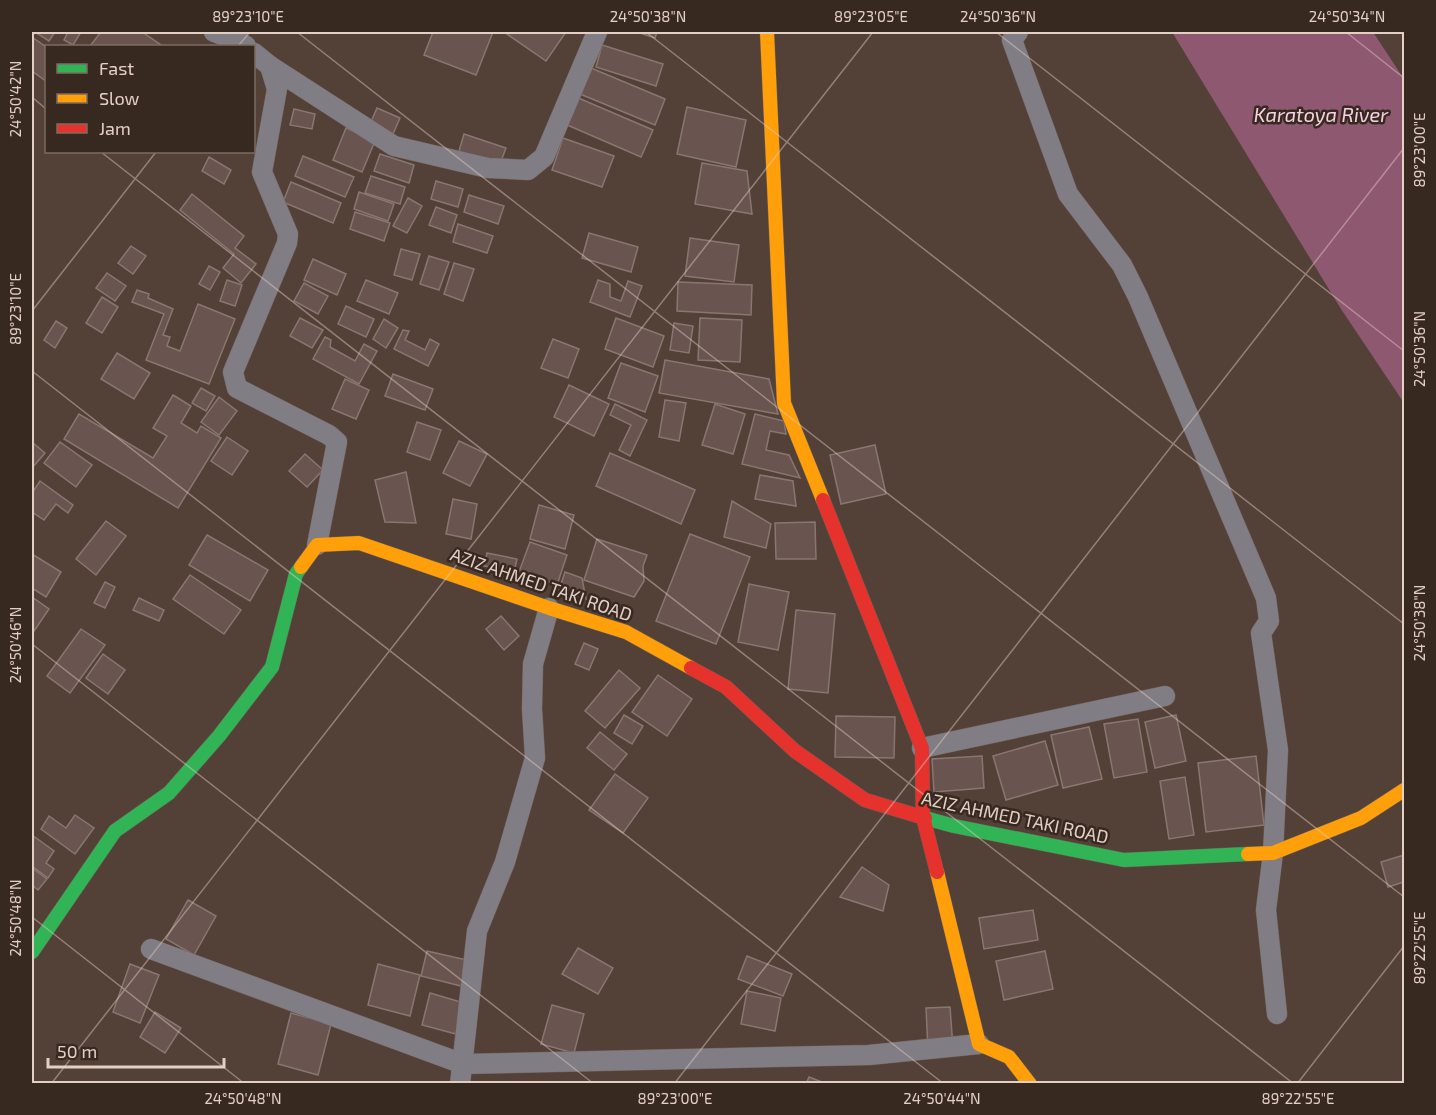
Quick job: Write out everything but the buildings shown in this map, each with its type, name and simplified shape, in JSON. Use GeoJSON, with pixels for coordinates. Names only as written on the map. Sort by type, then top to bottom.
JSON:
{"type":"FeatureCollection","features":[{"type":"Feature","properties":{"kind":"street"},"geometry":{"type":"LineString","coordinates":[[214,32],[244,45]]}},
{"type":"Feature","properties":{"kind":"street"},"geometry":{"type":"LineString","coordinates":[[255,54],[270,66],[394,146],[488,168],[528,170],[544,157],[597,32]]}},
{"type":"Feature","properties":{"kind":"street"},"geometry":{"type":"LineString","coordinates":[[767,32],[784,403],[922,748],[923,817],[979,1044]]}},
{"type":"Feature","properties":{"kind":"street"},"geometry":{"type":"LineString","coordinates":[[1018,32],[1012,40],[1068,194],[1122,265],[1138,297],[1266,598],[1269,621],[1261,633],[1278,750],[1273,853],[1266,910],[1277,1014]]}},
{"type":"Feature","properties":{"kind":"street"},"geometry":{"type":"LineString","coordinates":[[32,952],[115,831],[169,793],[219,736],[272,667],[296,574],[317,545],[337,442],[329,435],[237,388],[233,372],[287,243],[288,234],[262,172],[277,89],[270,66]]}},
{"type":"Feature","properties":{"kind":"street","name":"AZIZ AHMED TAKI ROAD"},"geometry":{"type":"LineString","coordinates":[[317,545],[359,543],[626,632],[726,687],[795,751],[865,800],[954,826],[1124,860],[1273,853],[1361,819],[1404,790]]}},
{"type":"Feature","properties":{"kind":"street"},"geometry":{"type":"LineString","coordinates":[[462,1074],[477,932],[505,862],[535,758],[532,664],[549,608]]}},
{"type":"Feature","properties":{"kind":"street"},"geometry":{"type":"LineString","coordinates":[[922,748],[1165,696]]}},
{"type":"Feature","properties":{"kind":"street"},"geometry":{"type":"LineString","coordinates":[[151,949],[462,1074],[869,1055],[979,1044],[1009,1057],[1030,1083]]}},
{"type":"Feature","properties":{"kind":"water","name":"Karatoya River"},"geometry":{"type":"Polygon","coordinates":[[[1172,32],[1373,32],[1404,79],[1404,403],[1341,309],[1172,32]]]}},
{"type":"Feature","properties":{"kind":"traffic: fast"},"geometry":{"type":"LineString","coordinates":[[32,952],[115,831],[169,793],[219,736],[272,667],[296,574],[301,567]]}},
{"type":"Feature","properties":{"kind":"traffic: fast"},"geometry":{"type":"LineString","coordinates":[[925,818],[954,826],[1124,860],[1248,854]]}},
{"type":"Feature","properties":{"kind":"traffic: slow"},"geometry":{"type":"LineString","coordinates":[[767,32],[784,403],[823,500]]}},
{"type":"Feature","properties":{"kind":"traffic: slow"},"geometry":{"type":"LineString","coordinates":[[301,567],[317,545],[359,543],[626,632],[691,668]]}},
{"type":"Feature","properties":{"kind":"traffic: slow"},"geometry":{"type":"LineString","coordinates":[[1248,854],[1273,853],[1361,818],[1404,790]]}},
{"type":"Feature","properties":{"kind":"traffic: slow"},"geometry":{"type":"LineString","coordinates":[[937,872],[979,1044],[1009,1057],[1030,1084]]}},
{"type":"Feature","properties":{"kind":"traffic: jam"},"geometry":{"type":"LineString","coordinates":[[823,500],[922,748],[923,817],[937,872]]}},
{"type":"Feature","properties":{"kind":"traffic: jam"},"geometry":{"type":"LineString","coordinates":[[691,668],[726,687],[795,751],[865,800],[925,818]]}}]}
